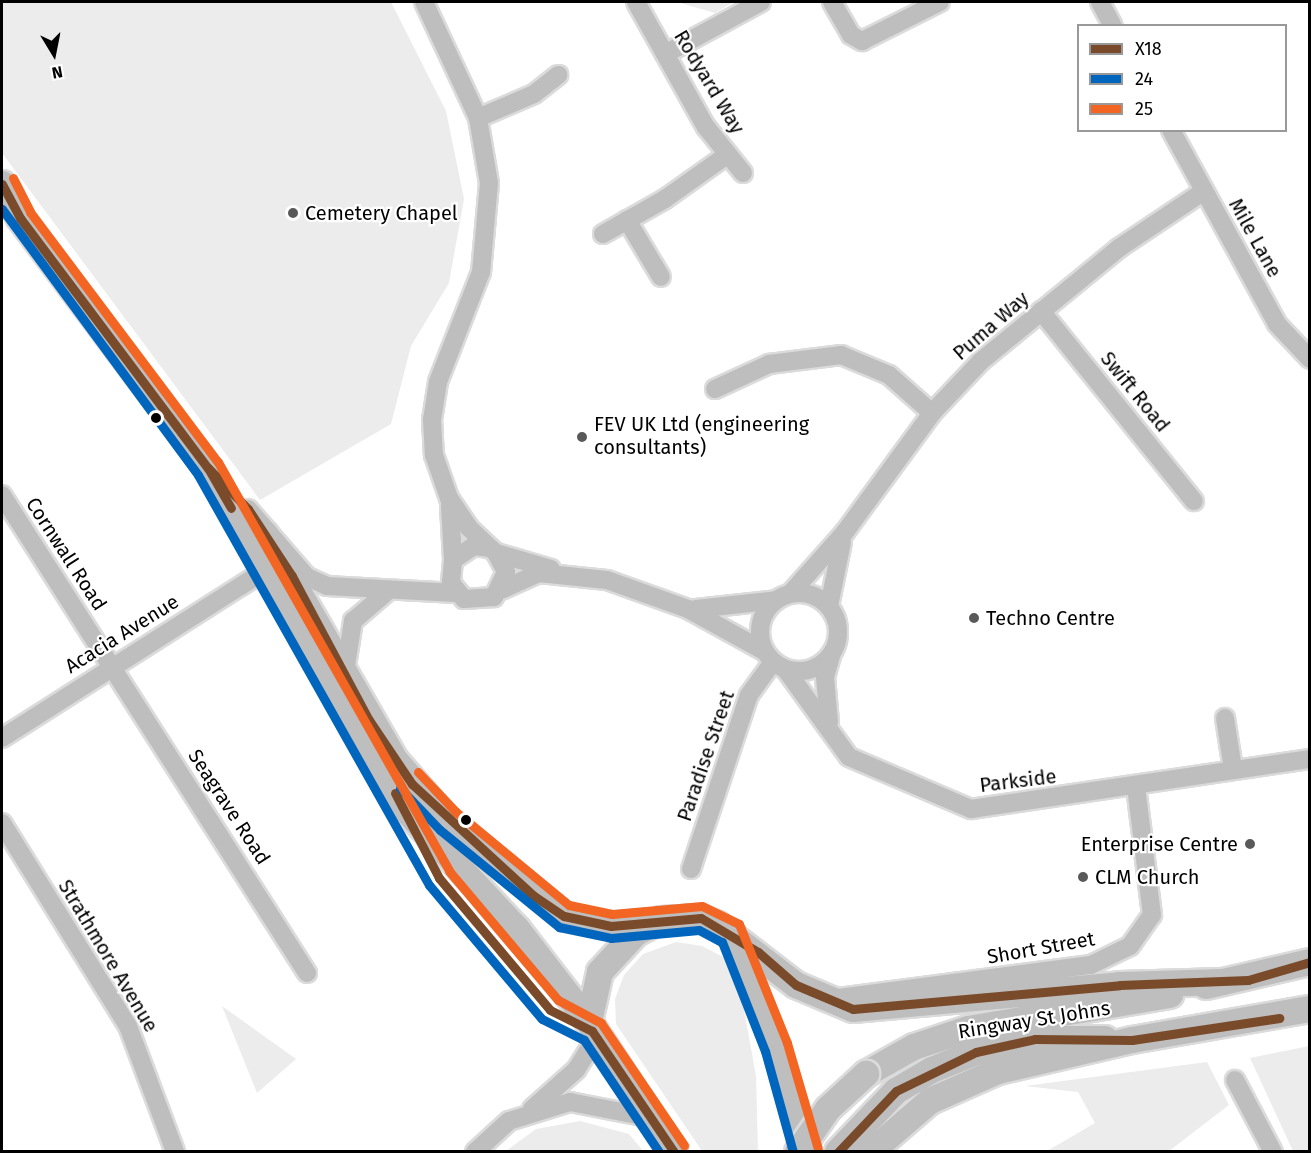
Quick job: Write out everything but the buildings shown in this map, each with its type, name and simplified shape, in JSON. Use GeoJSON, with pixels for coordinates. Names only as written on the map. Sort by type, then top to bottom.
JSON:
{"type":"FeatureCollection","features":[{"type":"Feature","properties":{"kind":"highway"},"geometry":{"type":"LineString","coordinates":[[2,184],[11,210],[208,468],[248,509],[412,784],[534,896],[591,924],[701,918],[731,933],[796,985],[826,1000],[854,1009],[895,1009],[1120,985],[1223,982]]}},
{"type":"Feature","properties":{"kind":"highway"},"geometry":{"type":"LineString","coordinates":[[208,468],[404,807],[517,928],[592,1030],[674,1152]]}},
{"type":"Feature","properties":{"kind":"highway"},"geometry":{"type":"LineString","coordinates":[[592,1030],[600,972],[636,933],[661,920]]}},
{"type":"Feature","properties":{"kind":"highway"},"geometry":{"type":"LineString","coordinates":[[731,933],[777,1047],[806,1152]]}},
{"type":"Feature","properties":{"kind":"highway","name":"Ringway St Johns"},"geometry":{"type":"LineString","coordinates":[[798,1152],[828,1109],[866,1074],[914,1047],[968,1029],[1124,1005],[1310,962]]}},
{"type":"Feature","properties":{"kind":"highway","name":"Ringway St Johns"},"geometry":{"type":"LineString","coordinates":[[871,1152],[930,1101],[965,1083],[1132,1040],[1308,1010]]}},
{"type":"Feature","properties":{"kind":"highway"},"geometry":{"type":"LineString","coordinates":[[837,1152],[896,1091],[976,1052],[1035,1040],[1132,1040]]}},
{"type":"Feature","properties":{"kind":"street","name":"Rodyard Way"},"geometry":{"type":"LineString","coordinates":[[636,2],[727,155],[743,173]]}},
{"type":"Feature","properties":{"kind":"street"},"geometry":{"type":"LineString","coordinates":[[665,54],[761,2]]}},
{"type":"Feature","properties":{"kind":"street"},"geometry":{"type":"LineString","coordinates":[[832,2],[850,35],[862,40],[940,2]]}},
{"type":"Feature","properties":{"kind":"street"},"geometry":{"type":"LineString","coordinates":[[1100,2],[1112,24]]}},
{"type":"Feature","properties":{"kind":"street"},"geometry":{"type":"LineString","coordinates":[[428,3],[478,118],[489,183],[485,253],[432,413],[434,455],[449,498],[456,593]]}},
{"type":"Feature","properties":{"kind":"street"},"geometry":{"type":"LineString","coordinates":[[478,118],[534,94],[558,75]]}},
{"type":"Feature","properties":{"kind":"street","name":"Mile Lane"},"geometry":{"type":"LineString","coordinates":[[1172,132],[1277,324],[1310,359]]}},
{"type":"Feature","properties":{"kind":"street","name":"Rodyard Way"},"geometry":{"type":"LineString","coordinates":[[603,234],[727,155]]}},
{"type":"Feature","properties":{"kind":"street","name":"Puma Way"},"geometry":{"type":"LineString","coordinates":[[783,597],[845,532],[932,412],[1041,311],[1128,241],[1203,191]]}},
{"type":"Feature","properties":{"kind":"street"},"geometry":{"type":"LineString","coordinates":[[627,220],[661,277]]}},
{"type":"Feature","properties":{"kind":"street","name":"Swift Road"},"geometry":{"type":"LineString","coordinates":[[1041,311],[1194,501]]}},
{"type":"Feature","properties":{"kind":"street"},"geometry":{"type":"LineString","coordinates":[[715,388],[769,364],[841,355],[889,375],[932,412]]}},
{"type":"Feature","properties":{"kind":"street","name":"Cornwall Road"},"geometry":{"type":"LineString","coordinates":[[2,495],[111,667]]}},
{"type":"Feature","properties":{"kind":"street"},"geometry":{"type":"LineString","coordinates":[[449,498],[492,550],[506,572],[501,590]]}},
{"type":"Feature","properties":{"kind":"street"},"geometry":{"type":"LineString","coordinates":[[248,509],[308,577],[327,586],[389,590],[412,587],[456,593],[483,602],[519,578],[558,571]]}},
{"type":"Feature","properties":{"kind":"street","name":"Puma Way"},"geometry":{"type":"LineString","coordinates":[[829,606],[845,532]]}},
{"type":"Feature","properties":{"kind":"street"},"geometry":{"type":"LineString","coordinates":[[412,587],[452,563],[474,546],[558,571],[607,580],[688,609],[775,661],[808,670],[831,656]]}},
{"type":"Feature","properties":{"kind":"street","name":"Acacia Avenue"},"geometry":{"type":"LineString","coordinates":[[2,738],[267,569]]}},
{"type":"Feature","properties":{"kind":"street"},"geometry":{"type":"LineString","coordinates":[[345,674],[352,621],[389,590]]}},
{"type":"Feature","properties":{"kind":"street"},"geometry":{"type":"LineString","coordinates":[[688,609],[728,610],[783,597],[816,596],[829,606],[838,637],[831,656],[824,690],[830,730]]}},
{"type":"Feature","properties":{"kind":"street"},"geometry":{"type":"LineString","coordinates":[[775,661],[761,622],[783,597]]}},
{"type":"Feature","properties":{"kind":"street","name":"Parkside"},"geometry":{"type":"LineString","coordinates":[[775,661],[863,767],[971,809],[1136,787],[1233,769],[1310,759]]}},
{"type":"Feature","properties":{"kind":"street","name":"Paradise Street"},"geometry":{"type":"LineString","coordinates":[[691,869],[749,695],[775,661]]}},
{"type":"Feature","properties":{"kind":"street","name":"Seagrave Road"},"geometry":{"type":"LineString","coordinates":[[111,667],[308,973]]}},
{"type":"Feature","properties":{"kind":"street"},"geometry":{"type":"LineString","coordinates":[[1225,718],[1233,769]]}},
{"type":"Feature","properties":{"kind":"street","name":"Short Street"},"geometry":{"type":"LineString","coordinates":[[826,1000],[1040,974],[1114,957],[1146,928],[1152,915],[1136,787]]}},
{"type":"Feature","properties":{"kind":"street","name":"Strathmore Avenue"},"geometry":{"type":"LineString","coordinates":[[2,823],[128,1026],[175,1152]]}},
{"type":"Feature","properties":{"kind":"street"},"geometry":{"type":"LineString","coordinates":[[475,1152],[508,1121],[531,1110],[576,1071],[592,1030]]}},
{"type":"Feature","properties":{"kind":"street"},"geometry":{"type":"LineString","coordinates":[[1235,1080],[1273,1152]]}},
{"type":"Feature","properties":{"kind":"street"},"geometry":{"type":"LineString","coordinates":[[531,1110],[590,1102],[652,1118]]}},
{"type":"Feature","properties":{"kind":"shaded area"},"geometry":{"type":"Polygon","coordinates":[[[2,2],[391,2],[446,111],[464,199],[449,283],[411,346],[391,424],[260,500],[2,153],[2,2]]]}},
{"type":"Feature","properties":{"kind":"shaded area"},"geometry":{"type":"Polygon","coordinates":[[[677,2],[731,2],[732,3],[715,13],[677,2]]]}},
{"type":"Feature","properties":{"kind":"shaded area"},"geometry":{"type":"Polygon","coordinates":[[[676,942],[702,946],[725,958],[739,982],[756,1076],[758,1151],[702,1151],[616,1024],[615,999],[624,975],[643,954],[676,942]]]}},
{"type":"Feature","properties":{"kind":"shaded area"},"geometry":{"type":"Polygon","coordinates":[[[222,1006],[296,1059],[257,1093],[222,1006]]]}},
{"type":"Feature","properties":{"kind":"shaded area"},"geometry":{"type":"Polygon","coordinates":[[[1309,1046],[1309,1151],[1293,1151],[1250,1058],[1309,1046]]]}},
{"type":"Feature","properties":{"kind":"shaded area"},"geometry":{"type":"Polygon","coordinates":[[[1207,1062],[1229,1105],[1169,1151],[1047,1151],[1095,1123],[1078,1092],[1025,1086],[1207,1062]]]}},
{"type":"Feature","properties":{"kind":"shaded area"},"geometry":{"type":"Polygon","coordinates":[[[580,1121],[629,1134],[643,1151],[506,1151],[536,1129],[580,1121]]]}},
{"type":"Feature","properties":{"kind":"transit line","name":"25"},"geometry":{"type":"LineString","coordinates":[[13,178],[30,212],[218,462],[449,871],[558,1000],[601,1023],[684,1145]]}},
{"type":"Feature","properties":{"kind":"transit line","name":"X18"},"geometry":{"type":"LineString","coordinates":[[2,184],[20,218],[208,468],[231,508]]}},
{"type":"Feature","properties":{"kind":"transit line","name":"24"},"geometry":{"type":"LineString","coordinates":[[2,209],[198,475],[429,885],[542,1019],[584,1040],[659,1152]]}},
{"type":"Feature","properties":{"kind":"transit line","name":"X18"},"geometry":{"type":"LineString","coordinates":[[208,468],[248,509],[292,576],[369,720],[412,784],[534,896],[564,916],[611,926],[701,918],[758,952],[796,985],[853,1009],[1120,985],[1248,980],[1310,962]]}},
{"type":"Feature","properties":{"kind":"transit line","name":"25"},"geometry":{"type":"LineString","coordinates":[[418,772],[456,812],[569,905],[612,914],[702,906],[739,924],[787,1043],[818,1149]]}},
{"type":"Feature","properties":{"kind":"transit line","name":"24"},"geometry":{"type":"LineString","coordinates":[[400,788],[440,830],[559,927],[611,938],[699,930],[722,942],[765,1051],[793,1152]]}},
{"type":"Feature","properties":{"kind":"transit line","name":"X18"},"geometry":{"type":"LineString","coordinates":[[395,793],[439,878],[550,1010],[592,1031],[674,1152]]}},
{"type":"Feature","properties":{"kind":"transit line","name":"X18"},"geometry":{"type":"LineString","coordinates":[[838,1152],[896,1091],[976,1052],[1035,1039],[1132,1040],[1279,1018]]}},
{"type":"Feature","properties":{"kind":"place","name":"Cemetery Chapel"},"geometry":{"type":"Point","coordinates":[293,213]}},
{"type":"Feature","properties":{"kind":"place","name":"FEV UK Ltd (engineering consultants)"},"geometry":{"type":"Point","coordinates":[582,437]}},
{"type":"Feature","properties":{"kind":"place","name":"Techno Centre"},"geometry":{"type":"Point","coordinates":[974,618]}},
{"type":"Feature","properties":{"kind":"place","name":"Enterprise Centre"},"geometry":{"type":"Point","coordinates":[1250,844]}},
{"type":"Feature","properties":{"kind":"place","name":"CLM Church"},"geometry":{"type":"Point","coordinates":[1083,877]}}]}
